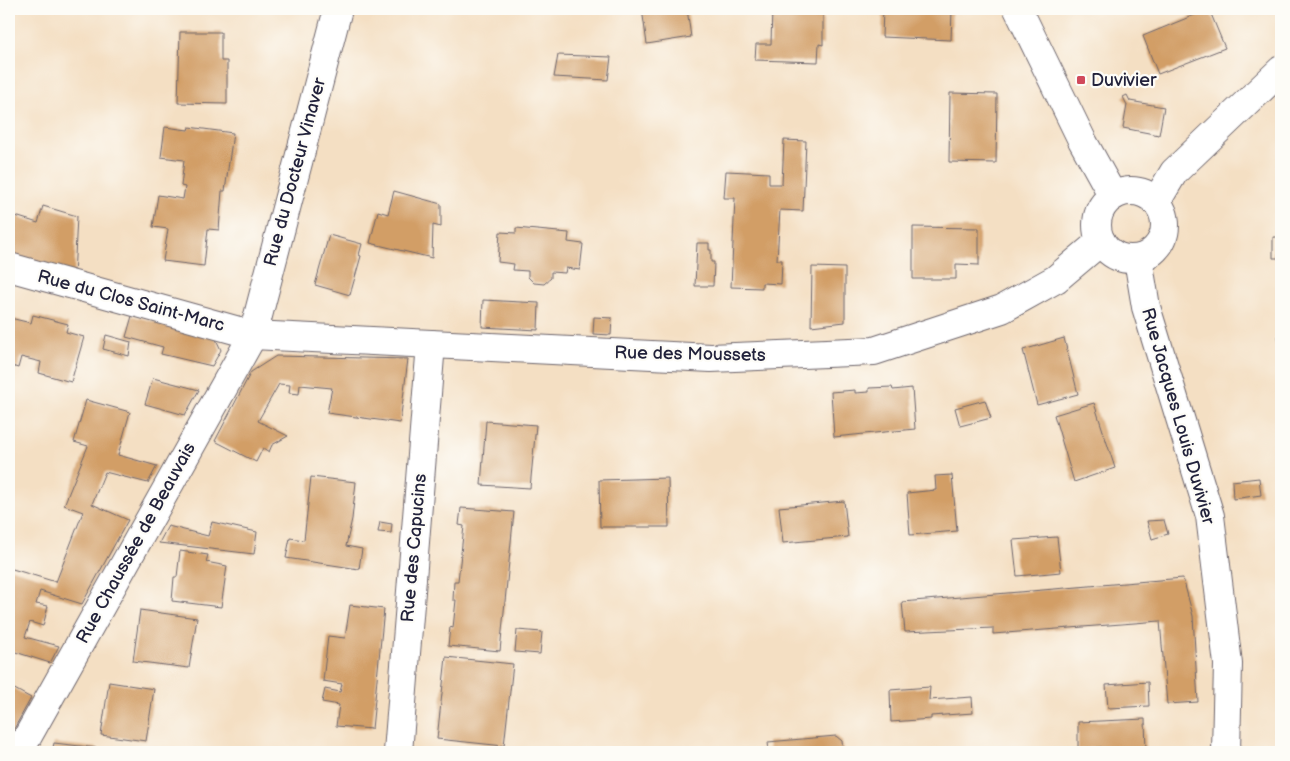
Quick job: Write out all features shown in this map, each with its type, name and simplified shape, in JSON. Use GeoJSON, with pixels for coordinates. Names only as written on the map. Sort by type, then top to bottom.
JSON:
{"type":"FeatureCollection","features":[{"type":"Feature","properties":{"kind":"street","name":"Rue du Docteur Vinaver"},"geometry":{"type":"LineString","coordinates":[[253,335],[338,9]]}},
{"type":"Feature","properties":{"kind":"street"},"geometry":{"type":"LineString","coordinates":[[1018,9],[1082,140],[1113,196]]}},
{"type":"Feature","properties":{"kind":"street"},"geometry":{"type":"LineString","coordinates":[[1156,202],[1174,172],[1281,70]]}},
{"type":"Feature","properties":{"kind":"street"},"geometry":{"type":"LineString","coordinates":[[1135,191],[1146,195],[1156,202],[1163,214],[1165,228],[1160,242],[1151,253],[1138,259],[1123,259],[1110,252],[1100,241],[1097,229],[1098,216],[1103,205],[1113,196],[1135,191]]}},
{"type":"Feature","properties":{"kind":"street","name":"Rue des Moussets"},"geometry":{"type":"LineString","coordinates":[[253,335],[711,358],[874,350],[1002,309],[1056,279],[1100,241]]}},
{"type":"Feature","properties":{"kind":"street","name":"Rue Jacques Louis Duvivier"},"geometry":{"type":"LineString","coordinates":[[1138,259],[1146,307],[1210,516],[1228,664],[1226,752]]}},
{"type":"Feature","properties":{"kind":"street","name":"Rue du Clos Saint-Marc"},"geometry":{"type":"LineString","coordinates":[[9,267],[253,335]]}},
{"type":"Feature","properties":{"kind":"street","name":"Rue Chaussée de Beauvais"},"geometry":{"type":"LineString","coordinates":[[19,752],[253,335]]}},
{"type":"Feature","properties":{"kind":"street","name":"Rue des Capucins"},"geometry":{"type":"LineString","coordinates":[[398,752],[431,344]]}},
{"type":"Feature","properties":{"kind":"building"},"geometry":{"type":"Polygon","coordinates":[[[642,9],[687,9],[691,37],[647,44],[642,9]]]}},
{"type":"Feature","properties":{"kind":"building"},"geometry":{"type":"Polygon","coordinates":[[[772,9],[823,9],[823,45],[819,44],[818,62],[755,60],[756,44],[771,44],[772,9]]]}},
{"type":"Feature","properties":{"kind":"building"},"geometry":{"type":"Polygon","coordinates":[[[883,9],[952,9],[951,40],[882,37],[883,9]]]}},
{"type":"Feature","properties":{"kind":"building"},"geometry":{"type":"Polygon","coordinates":[[[1209,9],[1225,48],[1158,74],[1143,36],[1209,9]]]}},
{"type":"Feature","properties":{"kind":"building"},"geometry":{"type":"Polygon","coordinates":[[[180,32],[221,32],[221,61],[227,61],[227,104],[178,103],[180,32]]]}},
{"type":"Feature","properties":{"kind":"building"},"geometry":{"type":"Polygon","coordinates":[[[558,55],[611,57],[608,80],[554,77],[558,55]]]}},
{"type":"Feature","properties":{"kind":"building"},"geometry":{"type":"Polygon","coordinates":[[[950,93],[997,94],[996,163],[949,162],[950,93]]]}},
{"type":"Feature","properties":{"kind":"building"},"geometry":{"type":"Polygon","coordinates":[[[1127,95],[1130,101],[1164,107],[1159,135],[1123,128],[1127,105],[1123,97],[1127,95]]]}},
{"type":"Feature","properties":{"kind":"building"},"geometry":{"type":"Polygon","coordinates":[[[165,127],[188,130],[189,127],[233,133],[225,191],[222,191],[219,230],[208,229],[204,266],[163,261],[168,229],[153,227],[158,195],[183,199],[185,187],[181,186],[184,160],[161,157],[165,127]]]}},
{"type":"Feature","properties":{"kind":"building"},"geometry":{"type":"Polygon","coordinates":[[[784,140],[806,141],[803,211],[780,210],[777,260],[782,260],[781,284],[762,283],[762,288],[731,287],[735,198],[724,198],[726,171],[769,173],[769,184],[782,184],[784,140]]]}},
{"type":"Feature","properties":{"kind":"building"},"geometry":{"type":"Polygon","coordinates":[[[394,191],[441,204],[441,227],[433,225],[432,258],[370,243],[378,211],[388,214],[394,191]]]}},
{"type":"Feature","properties":{"kind":"building"},"geometry":{"type":"Polygon","coordinates":[[[43,206],[77,216],[74,277],[9,257],[9,214],[38,223],[43,206]]]}},
{"type":"Feature","properties":{"kind":"building"},"geometry":{"type":"Polygon","coordinates":[[[1281,216],[1281,258],[1273,258],[1273,237],[1280,237],[1278,217],[1281,216]]]}},
{"type":"Feature","properties":{"kind":"building"},"geometry":{"type":"Polygon","coordinates":[[[913,227],[979,228],[979,265],[956,264],[956,279],[913,279],[913,227]]]}},
{"type":"Feature","properties":{"kind":"building"},"geometry":{"type":"Polygon","coordinates":[[[516,228],[569,233],[568,242],[583,244],[580,270],[566,268],[565,273],[551,272],[551,278],[544,284],[534,283],[528,277],[528,271],[513,270],[514,264],[498,262],[500,232],[516,233],[516,228]]]}},
{"type":"Feature","properties":{"kind":"building"},"geometry":{"type":"Polygon","coordinates":[[[329,235],[362,244],[359,255],[361,256],[350,295],[315,285],[329,235]]]}},
{"type":"Feature","properties":{"kind":"building"},"geometry":{"type":"Polygon","coordinates":[[[697,243],[709,243],[711,262],[714,262],[713,286],[695,286],[697,243]]]}},
{"type":"Feature","properties":{"kind":"building"},"geometry":{"type":"Polygon","coordinates":[[[812,267],[845,268],[845,322],[811,326],[812,267]]]}},
{"type":"Feature","properties":{"kind":"building"},"geometry":{"type":"Polygon","coordinates":[[[483,300],[539,303],[538,330],[482,327],[483,300]]]}},
{"type":"Feature","properties":{"kind":"building"},"geometry":{"type":"Polygon","coordinates":[[[9,310],[12,311],[10,318],[31,323],[33,315],[68,324],[66,332],[84,337],[71,382],[39,373],[41,362],[21,357],[18,368],[9,365],[9,310]]]}},
{"type":"Feature","properties":{"kind":"building"},"geometry":{"type":"Polygon","coordinates":[[[132,316],[215,337],[221,350],[212,366],[161,354],[163,347],[126,337],[132,316]]]}},
{"type":"Feature","properties":{"kind":"building"},"geometry":{"type":"Polygon","coordinates":[[[594,317],[612,318],[611,335],[593,334],[594,317]]]}},
{"type":"Feature","properties":{"kind":"building"},"geometry":{"type":"Polygon","coordinates":[[[1281,334],[1281,364],[1280,364],[1278,335],[1281,334]]]}},
{"type":"Feature","properties":{"kind":"building"},"geometry":{"type":"Polygon","coordinates":[[[106,335],[131,342],[129,356],[103,349],[106,335]]]}},
{"type":"Feature","properties":{"kind":"building"},"geometry":{"type":"Polygon","coordinates":[[[1064,338],[1078,394],[1037,405],[1023,350],[1064,338]]]}},
{"type":"Feature","properties":{"kind":"building"},"geometry":{"type":"Polygon","coordinates":[[[276,356],[408,359],[400,423],[327,413],[332,388],[300,385],[299,394],[289,393],[290,385],[279,384],[258,421],[288,436],[272,445],[269,452],[263,448],[256,462],[215,441],[251,372],[276,356]]]}},
{"type":"Feature","properties":{"kind":"building"},"geometry":{"type":"Polygon","coordinates":[[[153,378],[199,390],[185,415],[145,404],[153,378]]]}},
{"type":"Feature","properties":{"kind":"building"},"geometry":{"type":"Polygon","coordinates":[[[892,387],[893,390],[912,388],[915,429],[834,437],[831,392],[855,390],[855,393],[869,392],[869,388],[892,387]]]}},
{"type":"Feature","properties":{"kind":"building"},"geometry":{"type":"Polygon","coordinates":[[[86,400],[130,412],[118,455],[157,466],[148,483],[105,472],[92,504],[128,520],[82,604],[40,591],[36,604],[48,606],[43,626],[30,622],[25,637],[59,646],[50,663],[9,650],[9,568],[56,582],[83,512],[64,505],[88,446],[74,442],[86,400]]]}},
{"type":"Feature","properties":{"kind":"building"},"geometry":{"type":"Polygon","coordinates":[[[985,400],[991,418],[960,426],[955,408],[985,400]]]}},
{"type":"Feature","properties":{"kind":"building"},"geometry":{"type":"Polygon","coordinates":[[[1094,403],[1115,468],[1074,482],[1054,415],[1094,403]]]}},
{"type":"Feature","properties":{"kind":"building"},"geometry":{"type":"Polygon","coordinates":[[[486,421],[536,425],[530,488],[481,485],[486,421]]]}},
{"type":"Feature","properties":{"kind":"building"},"geometry":{"type":"Polygon","coordinates":[[[952,475],[957,531],[910,535],[907,493],[936,490],[935,476],[952,475]]]}},
{"type":"Feature","properties":{"kind":"building"},"geometry":{"type":"Polygon","coordinates":[[[311,477],[356,482],[352,519],[346,546],[362,549],[359,569],[286,558],[290,538],[304,540],[311,477]]]}},
{"type":"Feature","properties":{"kind":"building"},"geometry":{"type":"Polygon","coordinates":[[[668,478],[669,527],[600,527],[599,480],[668,478]]]}},
{"type":"Feature","properties":{"kind":"building"},"geometry":{"type":"Polygon","coordinates":[[[1259,478],[1261,495],[1233,499],[1232,481],[1259,478]]]}},
{"type":"Feature","properties":{"kind":"building"},"geometry":{"type":"Polygon","coordinates":[[[844,501],[848,537],[783,543],[779,507],[844,501]]]}},
{"type":"Feature","properties":{"kind":"building"},"geometry":{"type":"Polygon","coordinates":[[[461,508],[514,512],[500,651],[448,646],[450,627],[453,628],[456,600],[453,600],[454,581],[458,581],[464,526],[459,525],[461,508]]]}},
{"type":"Feature","properties":{"kind":"building"},"geometry":{"type":"Polygon","coordinates":[[[1164,520],[1168,534],[1152,539],[1147,521],[1164,520]]]}},
{"type":"Feature","properties":{"kind":"building"},"geometry":{"type":"Polygon","coordinates":[[[212,522],[257,532],[254,554],[159,543],[168,526],[208,536],[212,522]]]}},
{"type":"Feature","properties":{"kind":"building"},"geometry":{"type":"Polygon","coordinates":[[[380,522],[392,524],[391,533],[378,532],[380,522]]]}},
{"type":"Feature","properties":{"kind":"building"},"geometry":{"type":"Polygon","coordinates":[[[1057,537],[1061,572],[1017,576],[1013,540],[1057,537]]]}},
{"type":"Feature","properties":{"kind":"building"},"geometry":{"type":"Polygon","coordinates":[[[180,551],[208,555],[206,562],[227,566],[221,607],[172,601],[174,577],[177,577],[180,551]]]}},
{"type":"Feature","properties":{"kind":"building"},"geometry":{"type":"Polygon","coordinates":[[[1183,578],[1193,616],[1198,702],[1167,704],[1160,621],[993,634],[993,628],[905,632],[902,602],[1183,578]]]}},
{"type":"Feature","properties":{"kind":"building"},"geometry":{"type":"Polygon","coordinates":[[[350,605],[384,609],[372,729],[336,726],[339,705],[322,702],[325,689],[340,692],[342,684],[323,681],[328,636],[345,638],[350,605]]]}},
{"type":"Feature","properties":{"kind":"building"},"geometry":{"type":"Polygon","coordinates":[[[140,610],[197,618],[189,668],[133,661],[140,610]]]}},
{"type":"Feature","properties":{"kind":"building"},"geometry":{"type":"Polygon","coordinates":[[[517,630],[542,632],[540,654],[515,652],[517,630]]]}},
{"type":"Feature","properties":{"kind":"building"},"geometry":{"type":"Polygon","coordinates":[[[446,657],[513,664],[504,746],[437,739],[446,657]]]}},
{"type":"Feature","properties":{"kind":"building"},"geometry":{"type":"Polygon","coordinates":[[[109,682],[154,689],[146,741],[101,735],[109,682]]]}},
{"type":"Feature","properties":{"kind":"building"},"geometry":{"type":"Polygon","coordinates":[[[1148,682],[1149,706],[1108,708],[1106,685],[1148,682]]]}},
{"type":"Feature","properties":{"kind":"building"},"geometry":{"type":"Polygon","coordinates":[[[9,686],[31,698],[9,738],[9,686]]]}},
{"type":"Feature","properties":{"kind":"building"},"geometry":{"type":"Polygon","coordinates":[[[930,687],[929,700],[972,697],[973,713],[931,716],[931,719],[891,722],[890,690],[930,687]]]}},
{"type":"Feature","properties":{"kind":"building"},"geometry":{"type":"Polygon","coordinates":[[[1145,719],[1146,752],[1101,752],[1101,747],[1078,750],[1078,722],[1145,719]]]}},
{"type":"Feature","properties":{"kind":"building"},"geometry":{"type":"Polygon","coordinates":[[[836,736],[842,741],[843,752],[769,752],[768,742],[836,736]]]}},
{"type":"Feature","properties":{"kind":"building"},"geometry":{"type":"Polygon","coordinates":[[[54,743],[97,748],[97,752],[52,752],[54,743]]]}},
{"type":"Feature","properties":{"kind":"place","name":"Duvivier"},"geometry":{"type":"Point","coordinates":[1081,80]}}]}
